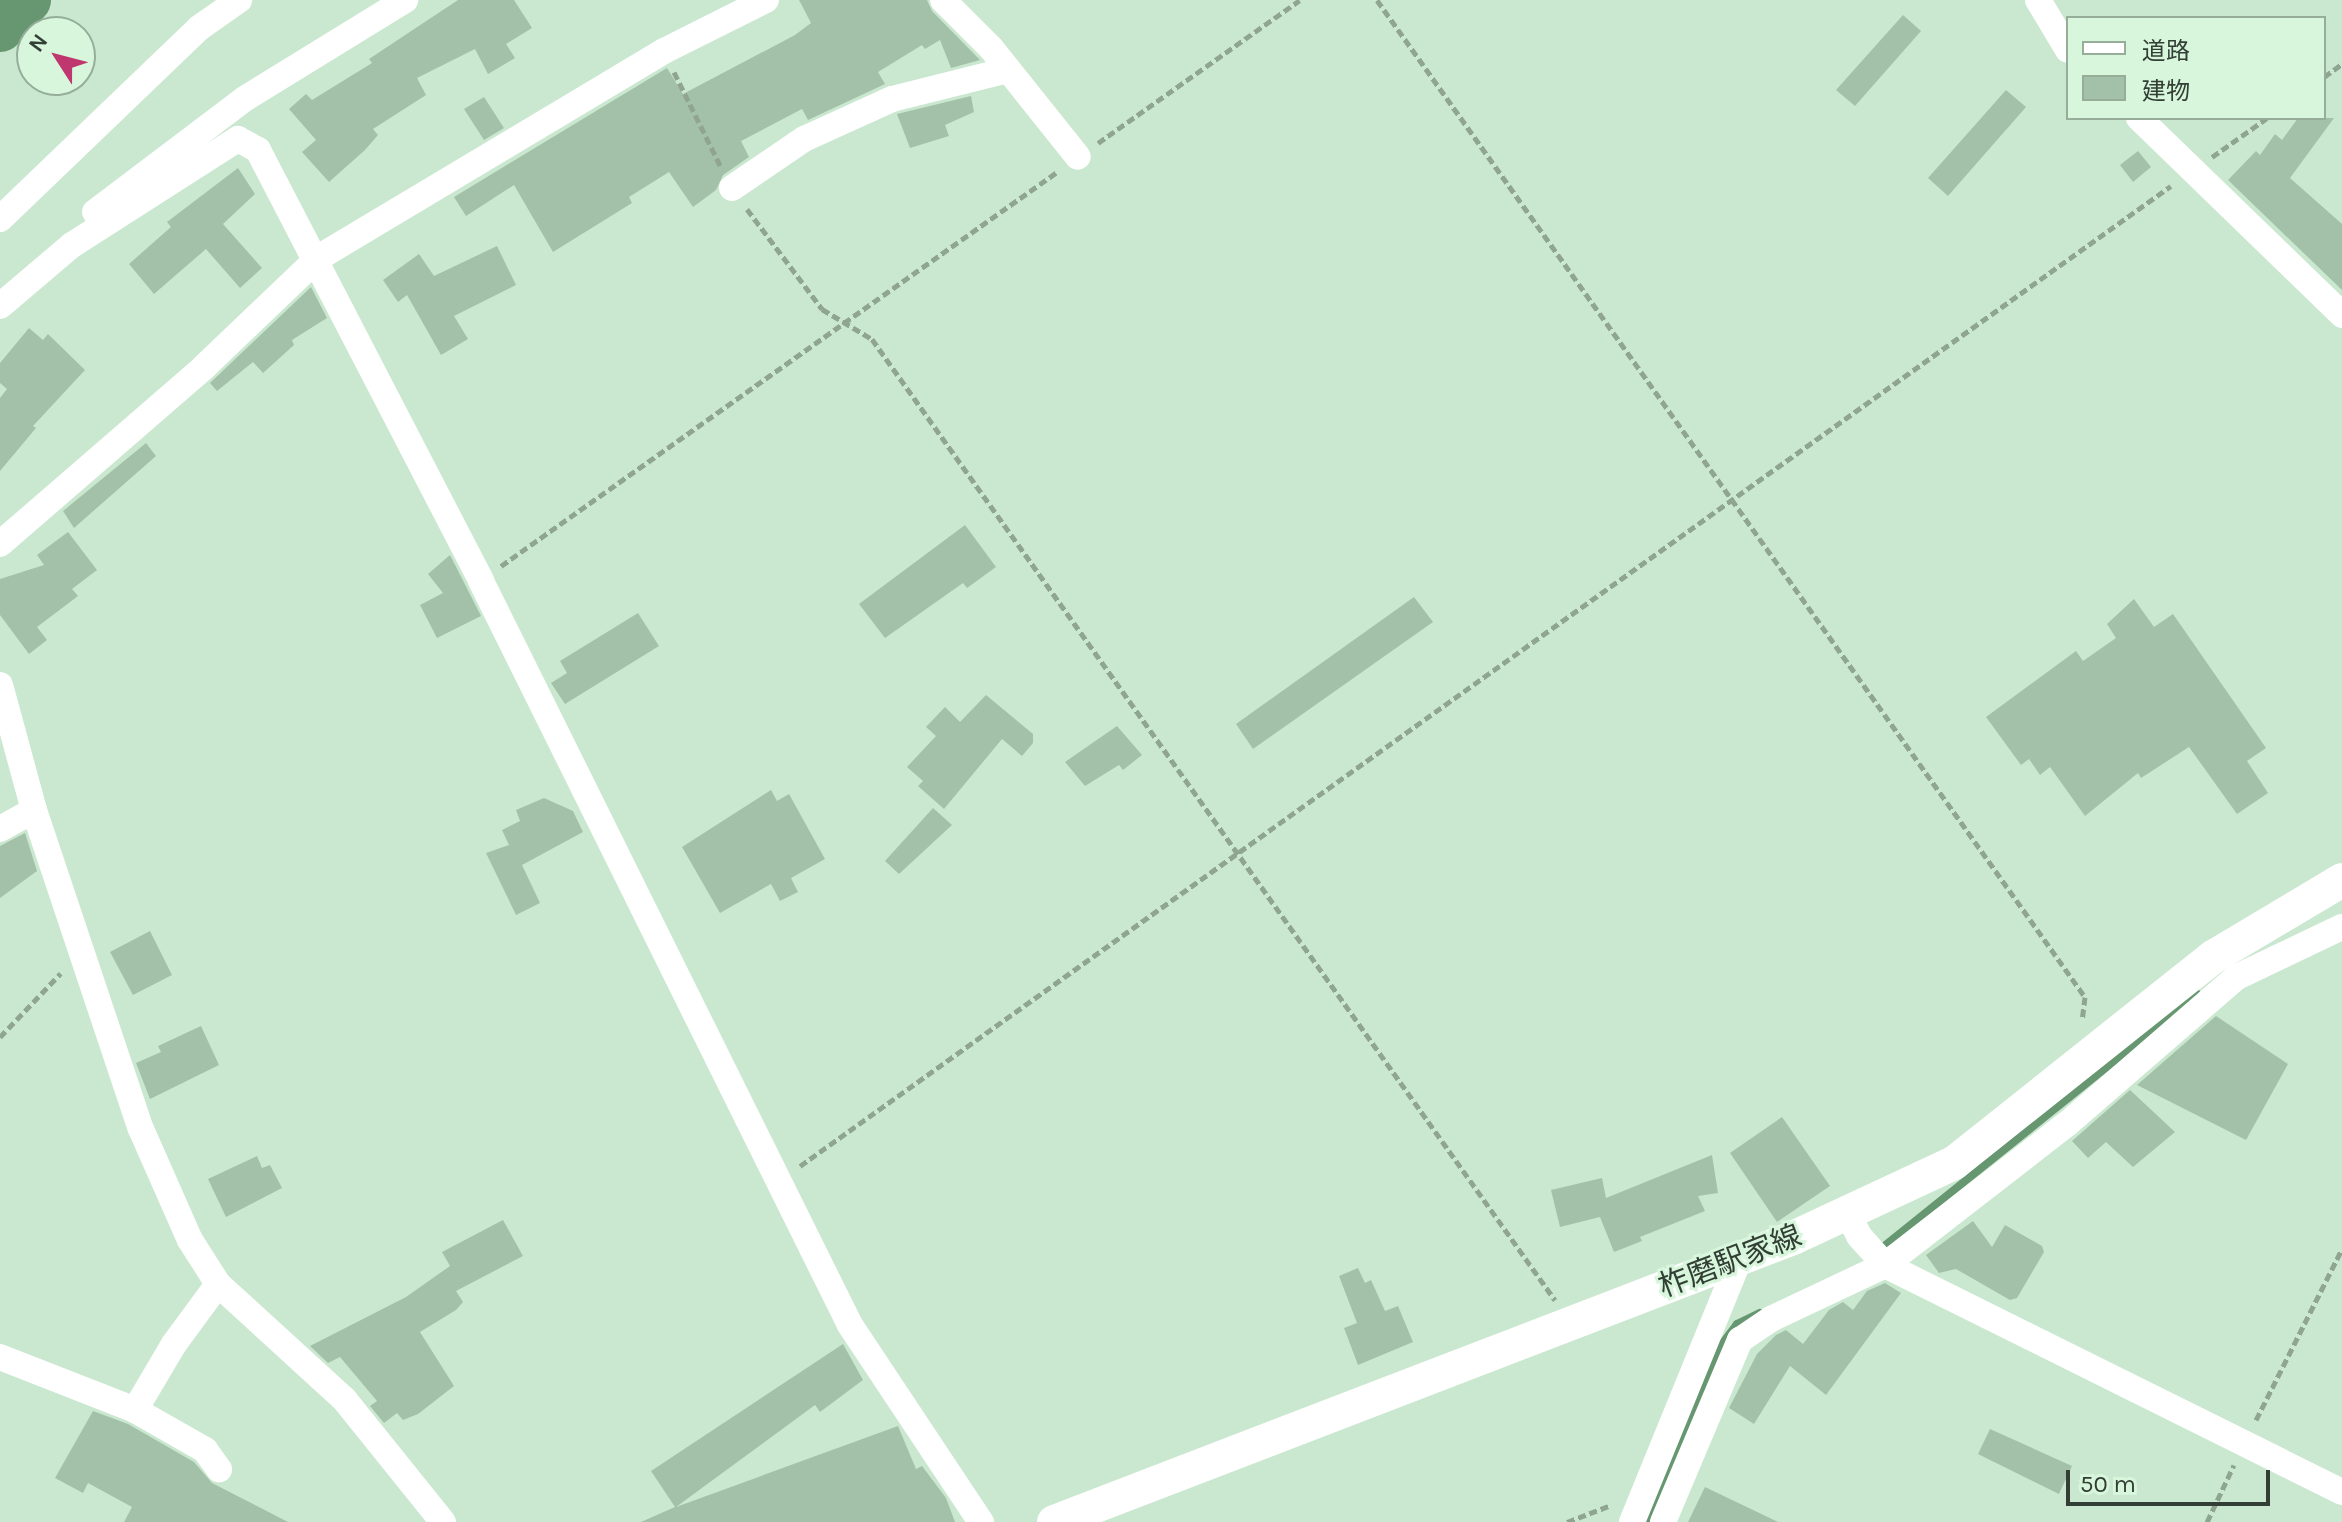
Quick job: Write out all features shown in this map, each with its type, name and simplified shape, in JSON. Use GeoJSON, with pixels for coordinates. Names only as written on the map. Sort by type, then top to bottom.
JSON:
{"type":"FeatureCollection","features":[{"type":"Feature","properties":{"kind":"main road","name":"柞磨駅家線"},"geometry":{"type":"LineString","coordinates":[[1054,1522],[1740,1258],[1853,1225],[1954,1163],[2213,957],[2342,880]]}},
{"type":"Feature","properties":{"kind":"street"},"geometry":{"type":"LineString","coordinates":[[0,219],[199,28],[239,0]]}},
{"type":"Feature","properties":{"kind":"street"},"geometry":{"type":"LineString","coordinates":[[72,245],[94,213],[246,98],[405,0]]}},
{"type":"Feature","properties":{"kind":"street"},"geometry":{"type":"LineString","coordinates":[[0,544],[183,387],[318,258],[664,51],[766,0]]}},
{"type":"Feature","properties":{"kind":"street"},"geometry":{"type":"LineString","coordinates":[[943,0],[1008,70],[1078,157]]}},
{"type":"Feature","properties":{"kind":"street"},"geometry":{"type":"LineString","coordinates":[[2038,0],[2066,47]]}},
{"type":"Feature","properties":{"kind":"street"},"geometry":{"type":"LineString","coordinates":[[732,188],[804,139],[892,99],[1008,70]]}},
{"type":"Feature","properties":{"kind":"street"},"geometry":{"type":"LineString","coordinates":[[2141,120],[2342,315]]}},
{"type":"Feature","properties":{"kind":"street"},"geometry":{"type":"LineString","coordinates":[[0,306],[72,245],[238,139],[258,150],[318,258],[481,581],[782,1179],[850,1325],[981,1522]]}},
{"type":"Feature","properties":{"kind":"street"},"geometry":{"type":"LineString","coordinates":[[0,685],[34,810],[141,1129],[190,1240],[218,1284],[344,1399],[443,1522]]}},
{"type":"Feature","properties":{"kind":"street"},"geometry":{"type":"LineString","coordinates":[[0,829],[34,810]]}},
{"type":"Feature","properties":{"kind":"street"},"geometry":{"type":"LineString","coordinates":[[1663,1522],[1740,1340],[1771,1319],[1885,1265],[2067,1124],[2237,977],[2342,927]]}},
{"type":"Feature","properties":{"kind":"street"},"geometry":{"type":"LineString","coordinates":[[1853,1225],[1885,1265],[2342,1492]]}},
{"type":"Feature","properties":{"kind":"street"},"geometry":{"type":"LineString","coordinates":[[1635,1514],[1740,1258]]}},
{"type":"Feature","properties":{"kind":"street"},"geometry":{"type":"LineString","coordinates":[[135,1410],[174,1344],[218,1284]]}},
{"type":"Feature","properties":{"kind":"street"},"geometry":{"type":"LineString","coordinates":[[0,1357],[135,1410],[205,1450],[219,1469]]}},
{"type":"Feature","properties":{"kind":"path"},"geometry":{"type":"LineString","coordinates":[[481,581],[1300,0]]}},
{"type":"Feature","properties":{"kind":"path"},"geometry":{"type":"LineString","coordinates":[[1377,0],[2085,997],[2084,1017],[2077,1028]]}},
{"type":"Feature","properties":{"kind":"path"},"geometry":{"type":"LineString","coordinates":[[664,51],[732,188],[822,309],[872,339],[1554,1298],[1563,1324]]}},
{"type":"Feature","properties":{"kind":"path"},"geometry":{"type":"LineString","coordinates":[[782,1179],[2264,120]]}},
{"type":"Feature","properties":{"kind":"path"},"geometry":{"type":"LineString","coordinates":[[0,1037],[81,952]]}},
{"type":"Feature","properties":{"kind":"path"},"geometry":{"type":"LineString","coordinates":[[2207,1522],[2342,1249]]}},
{"type":"Feature","properties":{"kind":"path"},"geometry":{"type":"LineString","coordinates":[[1567,1522],[1621,1501],[1635,1514]]}},
{"type":"Feature","properties":{"kind":"building"},"geometry":{"type":"Polygon","coordinates":[[[458,0],[514,0],[532,28],[506,44],[515,58],[488,74],[475,49],[417,78],[426,95],[373,129],[378,135],[329,182],[302,152],[316,140],[289,109],[306,94],[312,100],[372,63],[369,59],[458,0]]]}},
{"type":"Feature","properties":{"kind":"building"},"geometry":{"type":"Polygon","coordinates":[[[799,0],[927,0],[932,11],[980,60],[951,68],[940,40],[925,49],[922,45],[878,72],[885,84],[808,120],[802,109],[741,141],[749,157],[723,175],[716,190],[693,207],[669,172],[629,197],[632,203],[553,252],[514,185],[466,216],[454,197],[667,68],[683,94],[795,35],[811,23],[799,0]]]}},
{"type":"Feature","properties":{"kind":"building"},"geometry":{"type":"Polygon","coordinates":[[[1903,15],[1921,31],[1855,106],[1836,90],[1903,15]]]}},
{"type":"Feature","properties":{"kind":"building"},"geometry":{"type":"Polygon","coordinates":[[[2006,90],[2026,107],[1948,196],[1928,178],[2006,90]]]}},
{"type":"Feature","properties":{"kind":"building"},"geometry":{"type":"Polygon","coordinates":[[[971,96],[974,112],[945,125],[949,136],[910,148],[897,114],[971,96]]]}},
{"type":"Feature","properties":{"kind":"building"},"geometry":{"type":"Polygon","coordinates":[[[484,97],[504,128],[484,140],[464,109],[484,97]]]}},
{"type":"Feature","properties":{"kind":"building"},"geometry":{"type":"Polygon","coordinates":[[[2334,118],[2290,178],[2342,224],[2342,290],[2228,180],[2256,151],[2260,155],[2275,134],[2282,140],[2297,120],[2334,118]]]}},
{"type":"Feature","properties":{"kind":"building"},"geometry":{"type":"Polygon","coordinates":[[[2138,151],[2151,167],[2133,182],[2120,165],[2138,151]]]}},
{"type":"Feature","properties":{"kind":"building"},"geometry":{"type":"Polygon","coordinates":[[[238,168],[255,194],[223,224],[262,268],[240,288],[206,249],[154,294],[129,264],[171,227],[167,222],[238,168]]]}},
{"type":"Feature","properties":{"kind":"building"},"geometry":{"type":"Polygon","coordinates":[[[497,246],[516,285],[454,316],[468,339],[441,355],[407,295],[398,302],[383,280],[419,254],[434,276],[497,246]]]}},
{"type":"Feature","properties":{"kind":"building"},"geometry":{"type":"Polygon","coordinates":[[[311,287],[327,318],[292,340],[294,345],[263,373],[253,362],[217,391],[210,383],[311,287]]]}},
{"type":"Feature","properties":{"kind":"building"},"geometry":{"type":"Polygon","coordinates":[[[29,328],[43,340],[48,334],[85,370],[33,426],[36,428],[0,471],[0,398],[7,389],[0,383],[0,363],[29,328]]]}},
{"type":"Feature","properties":{"kind":"building"},"geometry":{"type":"Polygon","coordinates":[[[146,443],[156,456],[74,528],[63,511],[146,443]]]}},
{"type":"Feature","properties":{"kind":"building"},"geometry":{"type":"Polygon","coordinates":[[[965,525],[996,567],[967,588],[963,583],[885,638],[859,604],[965,525]]]}},
{"type":"Feature","properties":{"kind":"building"},"geometry":{"type":"Polygon","coordinates":[[[68,532],[97,570],[72,589],[78,596],[37,627],[47,640],[29,654],[0,615],[0,579],[44,565],[37,555],[68,532]]]}},
{"type":"Feature","properties":{"kind":"building"},"geometry":{"type":"Polygon","coordinates":[[[450,555],[481,616],[437,638],[420,605],[443,593],[428,574],[450,555]]]}},
{"type":"Feature","properties":{"kind":"building"},"geometry":{"type":"Polygon","coordinates":[[[1414,597],[1433,622],[1253,749],[1236,724],[1414,597]]]}},
{"type":"Feature","properties":{"kind":"building"},"geometry":{"type":"Polygon","coordinates":[[[2134,599],[2154,627],[2173,614],[2266,748],[2247,761],[2268,793],[2237,814],[2189,747],[2141,778],[2138,773],[2085,816],[2050,767],[2040,775],[2029,759],[2021,765],[1986,717],[2076,651],[2083,661],[2116,638],[2107,624],[2134,599]]]}},
{"type":"Feature","properties":{"kind":"building"},"geometry":{"type":"Polygon","coordinates":[[[638,613],[659,646],[565,704],[551,683],[567,673],[560,661],[638,613]]]}},
{"type":"Feature","properties":{"kind":"building"},"geometry":{"type":"Polygon","coordinates":[[[986,695],[1033,734],[1033,743],[1022,756],[1002,739],[944,809],[918,786],[923,781],[907,767],[936,736],[926,727],[945,707],[960,722],[986,695]]]}},
{"type":"Feature","properties":{"kind":"building"},"geometry":{"type":"Polygon","coordinates":[[[1117,726],[1142,755],[1123,770],[1119,765],[1085,786],[1065,762],[1117,726]]]}},
{"type":"Feature","properties":{"kind":"building"},"geometry":{"type":"Polygon","coordinates":[[[771,790],[777,801],[789,794],[825,859],[791,878],[798,892],[780,901],[771,884],[720,913],[682,847],[771,790]]]}},
{"type":"Feature","properties":{"kind":"building"},"geometry":{"type":"Polygon","coordinates":[[[544,798],[573,811],[583,832],[522,865],[540,903],[516,915],[486,853],[509,845],[502,830],[520,821],[516,810],[544,798]]]}},
{"type":"Feature","properties":{"kind":"building"},"geometry":{"type":"Polygon","coordinates":[[[933,808],[952,825],[899,874],[885,861],[933,808]]]}},
{"type":"Feature","properties":{"kind":"building"},"geometry":{"type":"Polygon","coordinates":[[[25,833],[37,871],[0,898],[0,846],[25,833]]]}},
{"type":"Feature","properties":{"kind":"building"},"geometry":{"type":"Polygon","coordinates":[[[150,931],[172,975],[133,995],[110,952],[150,931]]]}},
{"type":"Feature","properties":{"kind":"building"},"geometry":{"type":"Polygon","coordinates":[[[2216,1016],[2288,1064],[2246,1140],[2137,1085],[2216,1016]]]}},
{"type":"Feature","properties":{"kind":"building"},"geometry":{"type":"Polygon","coordinates":[[[201,1026],[219,1065],[150,1099],[136,1063],[161,1052],[158,1046],[201,1026]]]}},
{"type":"Feature","properties":{"kind":"building"},"geometry":{"type":"Polygon","coordinates":[[[2130,1090],[2175,1132],[2133,1167],[2106,1142],[2088,1158],[2072,1141],[2130,1090]]]}},
{"type":"Feature","properties":{"kind":"building"},"geometry":{"type":"Polygon","coordinates":[[[1782,1117],[1830,1186],[1777,1222],[1730,1153],[1782,1117]]]}},
{"type":"Feature","properties":{"kind":"building"},"geometry":{"type":"Polygon","coordinates":[[[1712,1155],[1718,1193],[1698,1196],[1705,1211],[1640,1237],[1642,1241],[1614,1252],[1600,1217],[1560,1227],[1551,1190],[1602,1178],[1606,1198],[1712,1155]]]}},
{"type":"Feature","properties":{"kind":"building"},"geometry":{"type":"Polygon","coordinates":[[[257,1156],[262,1168],[270,1165],[282,1188],[226,1217],[208,1179],[257,1156]]]}},
{"type":"Feature","properties":{"kind":"building"},"geometry":{"type":"Polygon","coordinates":[[[503,1220],[523,1256],[456,1291],[463,1302],[456,1310],[420,1332],[454,1386],[418,1414],[403,1420],[397,1413],[384,1423],[370,1406],[377,1401],[340,1357],[328,1363],[310,1346],[406,1297],[450,1266],[442,1252],[503,1220]]]}},
{"type":"Feature","properties":{"kind":"building"},"geometry":{"type":"Polygon","coordinates":[[[1973,1221],[1992,1247],[2005,1225],[2042,1246],[2044,1252],[2017,1298],[2010,1300],[1956,1269],[1939,1273],[1926,1255],[1973,1221]]]}},
{"type":"Feature","properties":{"kind":"building"},"geometry":{"type":"Polygon","coordinates":[[[1358,1268],[1365,1283],[1371,1280],[1385,1311],[1398,1306],[1413,1342],[1358,1365],[1344,1328],[1357,1323],[1339,1276],[1358,1268]]]}},
{"type":"Feature","properties":{"kind":"building"},"geometry":{"type":"Polygon","coordinates":[[[1885,1283],[1901,1293],[1826,1395],[1790,1366],[1754,1424],[1729,1408],[1757,1354],[1776,1335],[1786,1330],[1803,1344],[1829,1310],[1843,1302],[1853,1310],[1867,1291],[1885,1283]]]}},
{"type":"Feature","properties":{"kind":"building"},"geometry":{"type":"Polygon","coordinates":[[[843,1344],[863,1380],[820,1412],[815,1405],[676,1507],[898,1426],[916,1469],[922,1466],[946,1498],[955,1522],[641,1522],[675,1507],[651,1471],[843,1344]]]}},
{"type":"Feature","properties":{"kind":"building"},"geometry":{"type":"Polygon","coordinates":[[[93,1411],[128,1424],[194,1462],[212,1483],[288,1522],[124,1522],[132,1507],[88,1483],[83,1493],[55,1478],[93,1411]]]}},
{"type":"Feature","properties":{"kind":"building"},"geometry":{"type":"Polygon","coordinates":[[[1990,1429],[2072,1466],[2059,1494],[1978,1454],[1990,1429]]]}},
{"type":"Feature","properties":{"kind":"building"},"geometry":{"type":"Polygon","coordinates":[[[1705,1487],[1778,1522],[1688,1522],[1705,1487]]]}},
{"type":"Feature","properties":{"kind":"waterway"},"geometry":{"type":"LineString","coordinates":[[0,28],[27,0]]}},
{"type":"Feature","properties":{"kind":"waterway"},"geometry":{"type":"LineString","coordinates":[[1878,1251],[2198,994]]}},
{"type":"Feature","properties":{"kind":"waterway"},"geometry":{"type":"LineString","coordinates":[[1649,1522],[1719,1348],[1737,1324],[1760,1313]]}}]}
